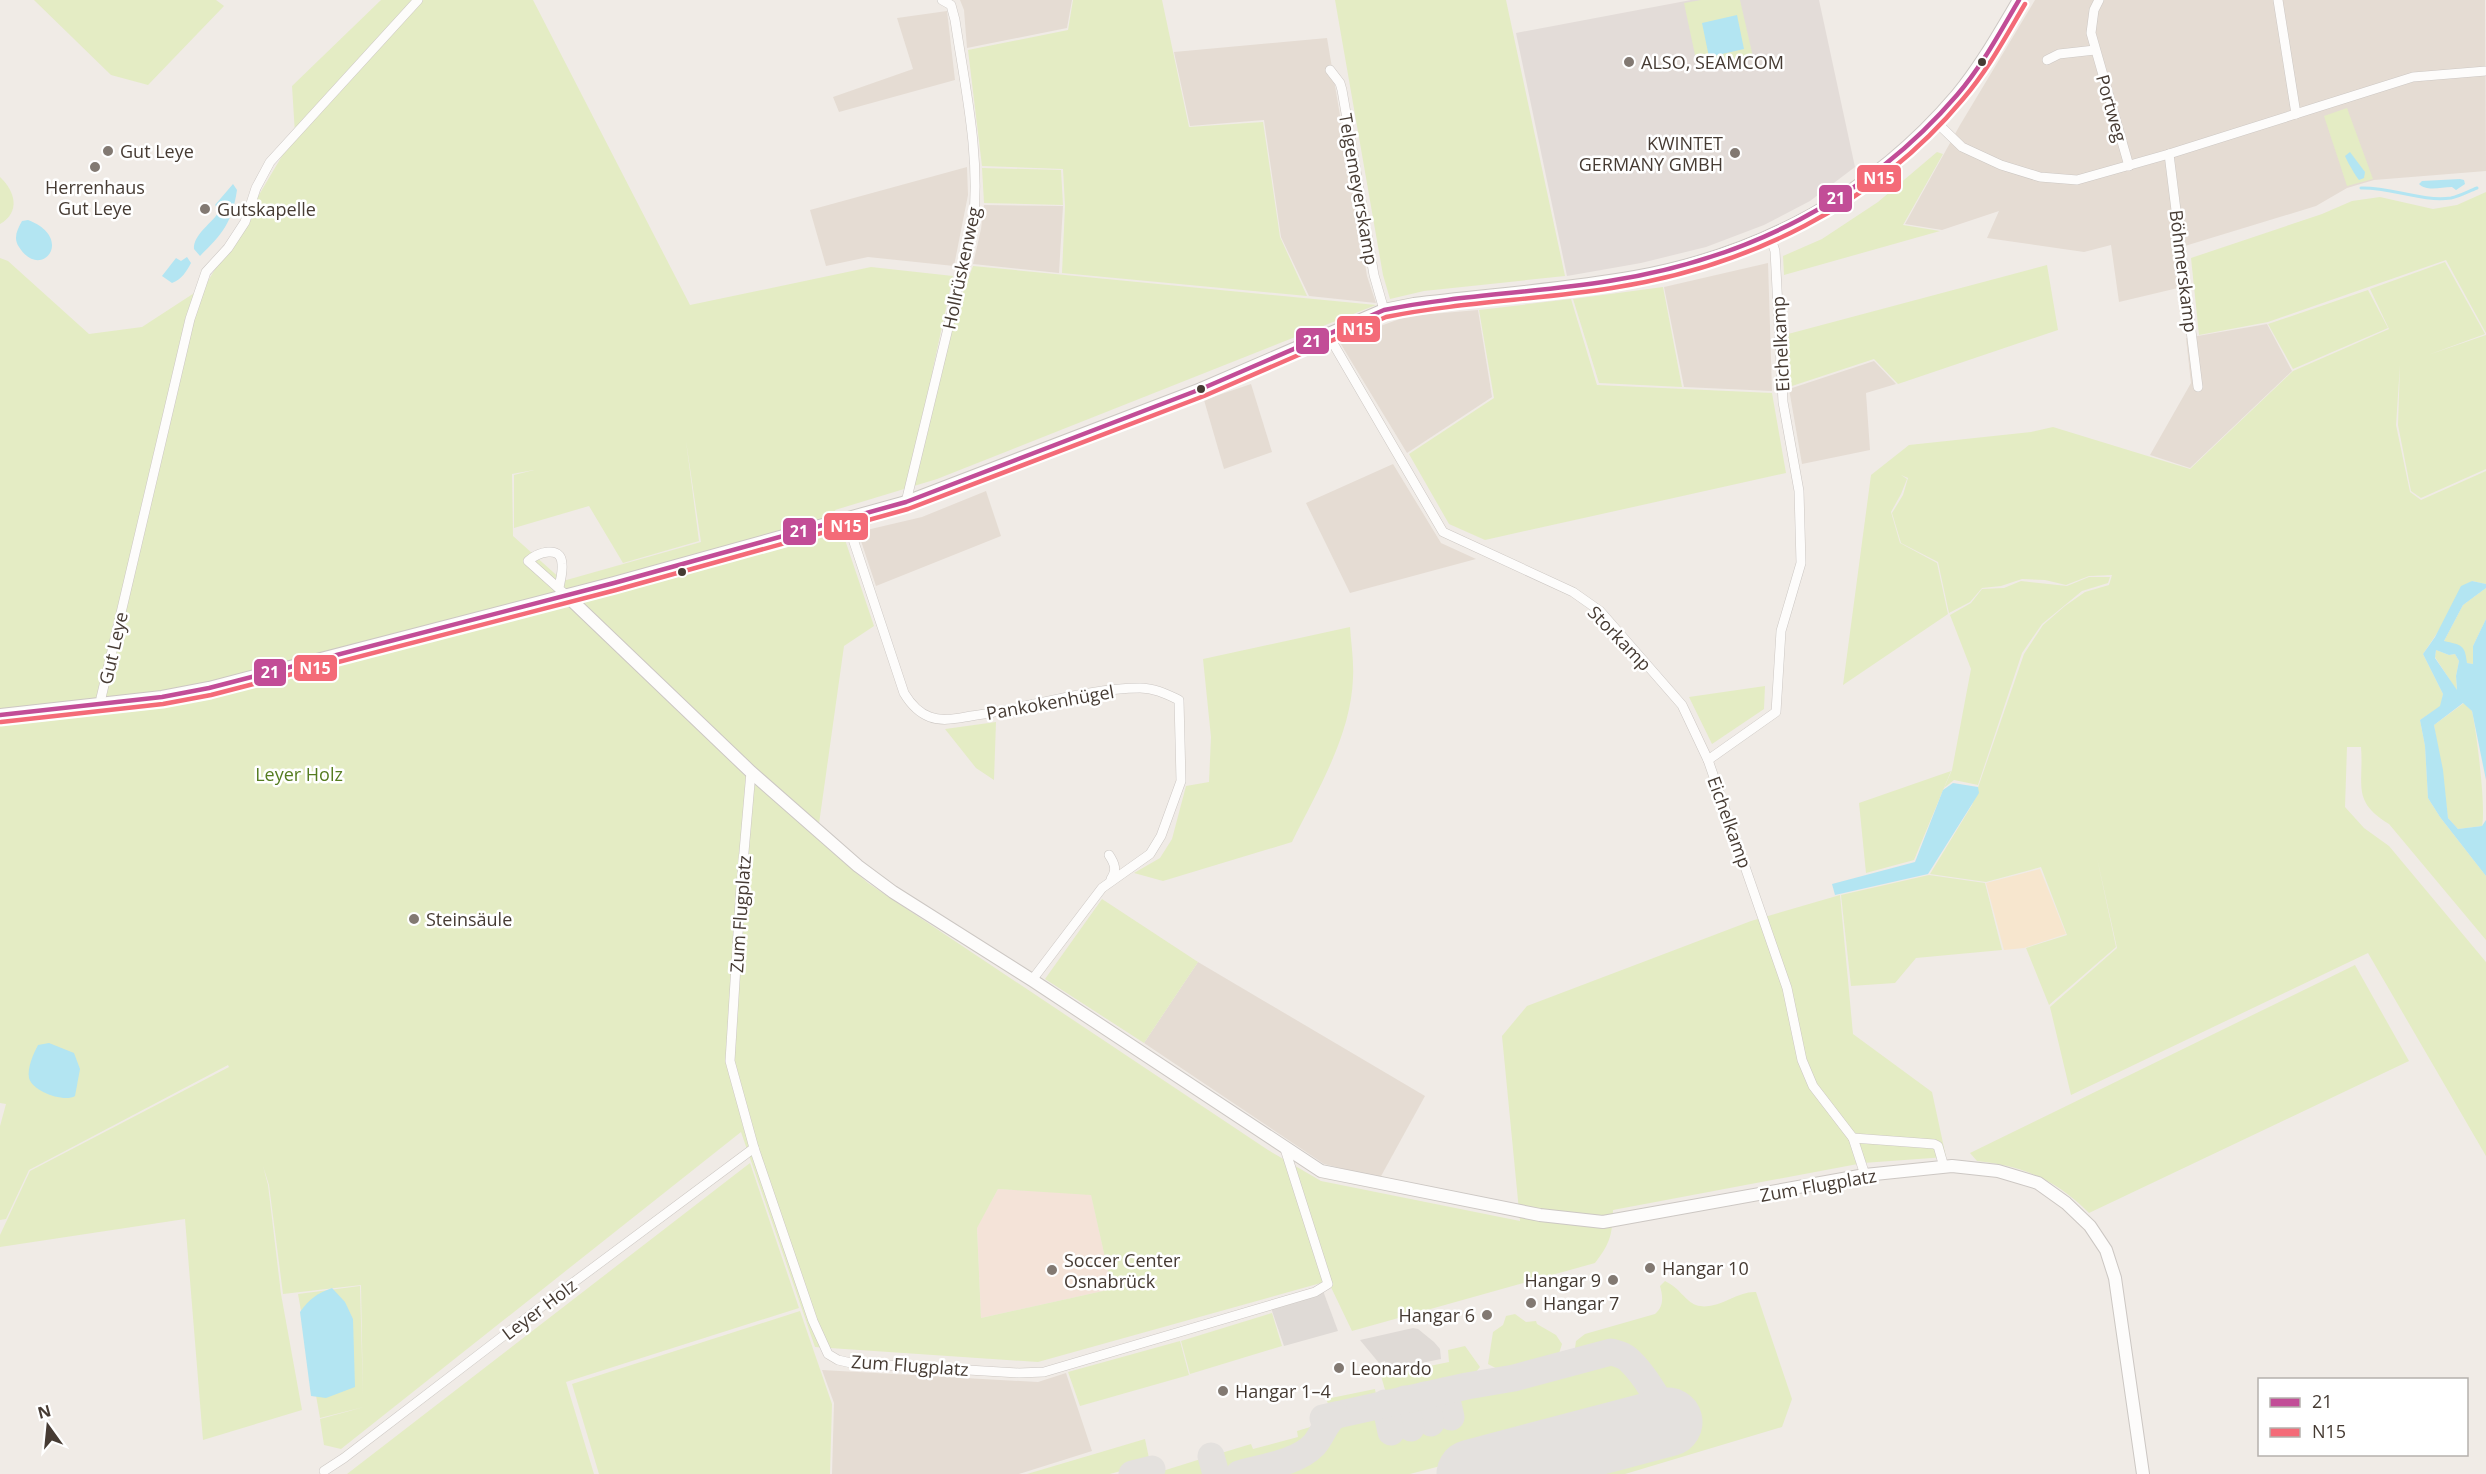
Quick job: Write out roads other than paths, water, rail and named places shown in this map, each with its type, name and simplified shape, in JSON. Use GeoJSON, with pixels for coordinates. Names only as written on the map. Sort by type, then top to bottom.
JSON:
{"type":"FeatureCollection","features":[{"type":"Feature","properties":{"kind":"street","name":"Gut Leye"},"geometry":{"type":"LineString","coordinates":[[101,698],[190,319],[206,272],[228,248],[245,222],[256,188],[270,162],[418,0]]}},
{"type":"Feature","properties":{"kind":"street","name":"Hollrüskenweg"},"geometry":{"type":"LineString","coordinates":[[906,502],[973,225],[976,194],[974,152],[955,20],[951,5],[942,0]]}},
{"type":"Feature","properties":{"kind":"street"},"geometry":{"type":"LineString","coordinates":[[0,715],[162,698],[209,688],[906,502],[1201,389],[1384,310],[1414,304],[1637,277],[1710,257],[1770,236],[1839,200],[1881,170],[1934,120],[1958,94],[1981,63],[2019,0]]}},
{"type":"Feature","properties":{"kind":"street","name":"Portweg"},"geometry":{"type":"LineString","coordinates":[[2099,0],[2091,21],[2095,50],[2129,166]]}},
{"type":"Feature","properties":{"kind":"street"},"geometry":{"type":"LineString","coordinates":[[2278,0],[2296,114]]}},
{"type":"Feature","properties":{"kind":"street","name":"Portweg"},"geometry":{"type":"LineString","coordinates":[[2047,60],[2059,54],[2095,50]]}},
{"type":"Feature","properties":{"kind":"street","name":"Telgemeyerskamp"},"geometry":{"type":"LineString","coordinates":[[1330,70],[1342,90],[1374,275],[1384,310]]}},
{"type":"Feature","properties":{"kind":"street"},"geometry":{"type":"LineString","coordinates":[[1934,120],[1962,147],[2001,165],[2040,177],[2077,180],[2169,154],[2414,77],[2444,73],[2486,72]]}},
{"type":"Feature","properties":{"kind":"street","name":"Böhmerskamp"},"geometry":{"type":"LineString","coordinates":[[2169,154],[2198,387]]}},
{"type":"Feature","properties":{"kind":"street","name":"Eichelkamp"},"geometry":{"type":"LineString","coordinates":[[1770,236],[1775,251],[1783,402],[1799,490],[1801,563],[1781,631],[1776,712],[1708,760],[1787,988],[1802,1060],[1813,1086],[1853,1138],[1866,1175]]}},
{"type":"Feature","properties":{"kind":"street","name":"Storkamp"},"geometry":{"type":"LineString","coordinates":[[1328,333],[1443,532],[1573,592],[1600,611],[1682,705],[1708,760]]}},
{"type":"Feature","properties":{"kind":"street","name":"Pankokenhügel"},"geometry":{"type":"LineString","coordinates":[[846,518],[904,693],[922,714],[944,720],[962,718],[1113,690],[1142,688],[1159,691],[1179,700],[1181,781],[1168,820],[1150,854],[1136,866],[1109,881],[1095,896],[1032,980]]}},
{"type":"Feature","properties":{"kind":"street","name":"Zum Flugplatz"},"geometry":{"type":"LineString","coordinates":[[563,592],[751,772],[858,866],[893,892],[1032,980],[1321,1172],[1540,1215],[1603,1222],[1866,1175],[1944,1167],[1998,1171],[2038,1183],[2066,1203],[2090,1226],[2106,1250],[2115,1278],[2143,1474]]}},
{"type":"Feature","properties":{"kind":"street","name":"Zum Flugplatz"},"geometry":{"type":"LineString","coordinates":[[751,772],[730,1061],[754,1148],[813,1321],[828,1354],[838,1360],[851,1363],[1019,1373],[1054,1369],[1315,1292],[1328,1284],[1285,1149]]}},
{"type":"Feature","properties":{"kind":"street"},"geometry":{"type":"LineString","coordinates":[[1109,855],[1114,863],[1115,872],[1109,881]]}},
{"type":"Feature","properties":{"kind":"street"},"geometry":{"type":"LineString","coordinates":[[1853,1138],[1934,1143],[1938,1146],[1944,1167]]}},
{"type":"Feature","properties":{"kind":"street","name":"Leyer Holz"},"geometry":{"type":"LineString","coordinates":[[324,1471],[754,1148]]}},
{"type":"Feature","properties":{"kind":"water"},"geometry":{"type":"Polygon","coordinates":[[[1737,15],[1744,49],[1709,57],[1702,23],[1737,15]]]}},
{"type":"Feature","properties":{"kind":"water"},"geometry":{"type":"Polygon","coordinates":[[[2350,152],[2365,172],[2364,178],[2359,180],[2345,156],[2350,152]]]}},
{"type":"Feature","properties":{"kind":"water"},"geometry":{"type":"Polygon","coordinates":[[[2464,180],[2465,184],[2456,190],[2452,187],[2426,188],[2419,184],[2422,181],[2464,180]]]}},
{"type":"Feature","properties":{"kind":"water"},"geometry":{"type":"Polygon","coordinates":[[[233,184],[237,190],[229,219],[215,241],[200,256],[194,249],[197,238],[217,215],[220,210],[215,205],[233,184]]]}},
{"type":"Feature","properties":{"kind":"water"},"geometry":{"type":"Polygon","coordinates":[[[28,220],[42,228],[50,237],[52,246],[50,253],[44,259],[36,260],[28,257],[17,244],[16,234],[22,221],[28,220]]]}},
{"type":"Feature","properties":{"kind":"water"},"geometry":{"type":"Polygon","coordinates":[[[187,257],[191,263],[178,280],[172,283],[162,276],[176,258],[181,261],[187,257]]]}},
{"type":"Feature","properties":{"kind":"water"},"geometry":{"type":"Polygon","coordinates":[[[2472,581],[2486,584],[2486,588],[2463,605],[2444,641],[2461,646],[2467,663],[2473,664],[2473,646],[2486,619],[2486,780],[2472,711],[2463,703],[2434,725],[2443,770],[2448,818],[2458,829],[2482,826],[2486,820],[2486,876],[2428,798],[2425,746],[2420,720],[2440,706],[2443,694],[2423,654],[2435,637],[2461,586],[2472,581]],[[2436,650],[2435,658],[2457,690],[2456,676],[2459,661],[2455,654],[2449,655],[2436,650]]]}},
{"type":"Feature","properties":{"kind":"water"},"geometry":{"type":"Polygon","coordinates":[[[1953,783],[1978,787],[1979,793],[1928,874],[1835,895],[1832,884],[1915,862],[1943,790],[1953,783]]]}},
{"type":"Feature","properties":{"kind":"water"},"geometry":{"type":"Polygon","coordinates":[[[49,1043],[74,1053],[80,1069],[75,1096],[56,1097],[31,1083],[29,1074],[32,1057],[38,1045],[49,1043]]]}},
{"type":"Feature","properties":{"kind":"water"},"geometry":{"type":"Polygon","coordinates":[[[332,1288],[345,1302],[353,1319],[355,1387],[326,1398],[311,1396],[300,1312],[314,1297],[332,1288]]]}},
{"type":"Feature","properties":{"kind":"waterway"},"geometry":{"type":"LineString","coordinates":[[2361,188],[2440,199],[2451,198],[2477,188]]}},
{"type":"Feature","properties":{"kind":"place","name":"ALSO, SEAMCOM"},"geometry":{"type":"Point","coordinates":[1629,62]}},
{"type":"Feature","properties":{"kind":"place","name":"Gut Leye"},"geometry":{"type":"Point","coordinates":[108,151]}},
{"type":"Feature","properties":{"kind":"place","name":"KWINTET GERMANY GMBH"},"geometry":{"type":"Point","coordinates":[1735,153]}},
{"type":"Feature","properties":{"kind":"place","name":"Herrenhaus Gut Leye"},"geometry":{"type":"Point","coordinates":[95,167]}},
{"type":"Feature","properties":{"kind":"place","name":"Gutskapelle"},"geometry":{"type":"Point","coordinates":[205,209]}},
{"type":"Feature","properties":{"kind":"place","name":"Steinsäule"},"geometry":{"type":"Point","coordinates":[414,919]}},
{"type":"Feature","properties":{"kind":"place","name":"Hangar 10"},"geometry":{"type":"Point","coordinates":[1650,1268]}},
{"type":"Feature","properties":{"kind":"place","name":"Soccer Center Osnabrück"},"geometry":{"type":"Point","coordinates":[1052,1270]}},
{"type":"Feature","properties":{"kind":"place","name":"Hangar 9"},"geometry":{"type":"Point","coordinates":[1613,1280]}},
{"type":"Feature","properties":{"kind":"place","name":"Hangar 7"},"geometry":{"type":"Point","coordinates":[1531,1303]}},
{"type":"Feature","properties":{"kind":"place","name":"Hangar 6"},"geometry":{"type":"Point","coordinates":[1487,1315]}},
{"type":"Feature","properties":{"kind":"place","name":"Leonardo"},"geometry":{"type":"Point","coordinates":[1339,1368]}},
{"type":"Feature","properties":{"kind":"place","name":"Hangar 1–4"},"geometry":{"type":"Point","coordinates":[1223,1391]}}]}
